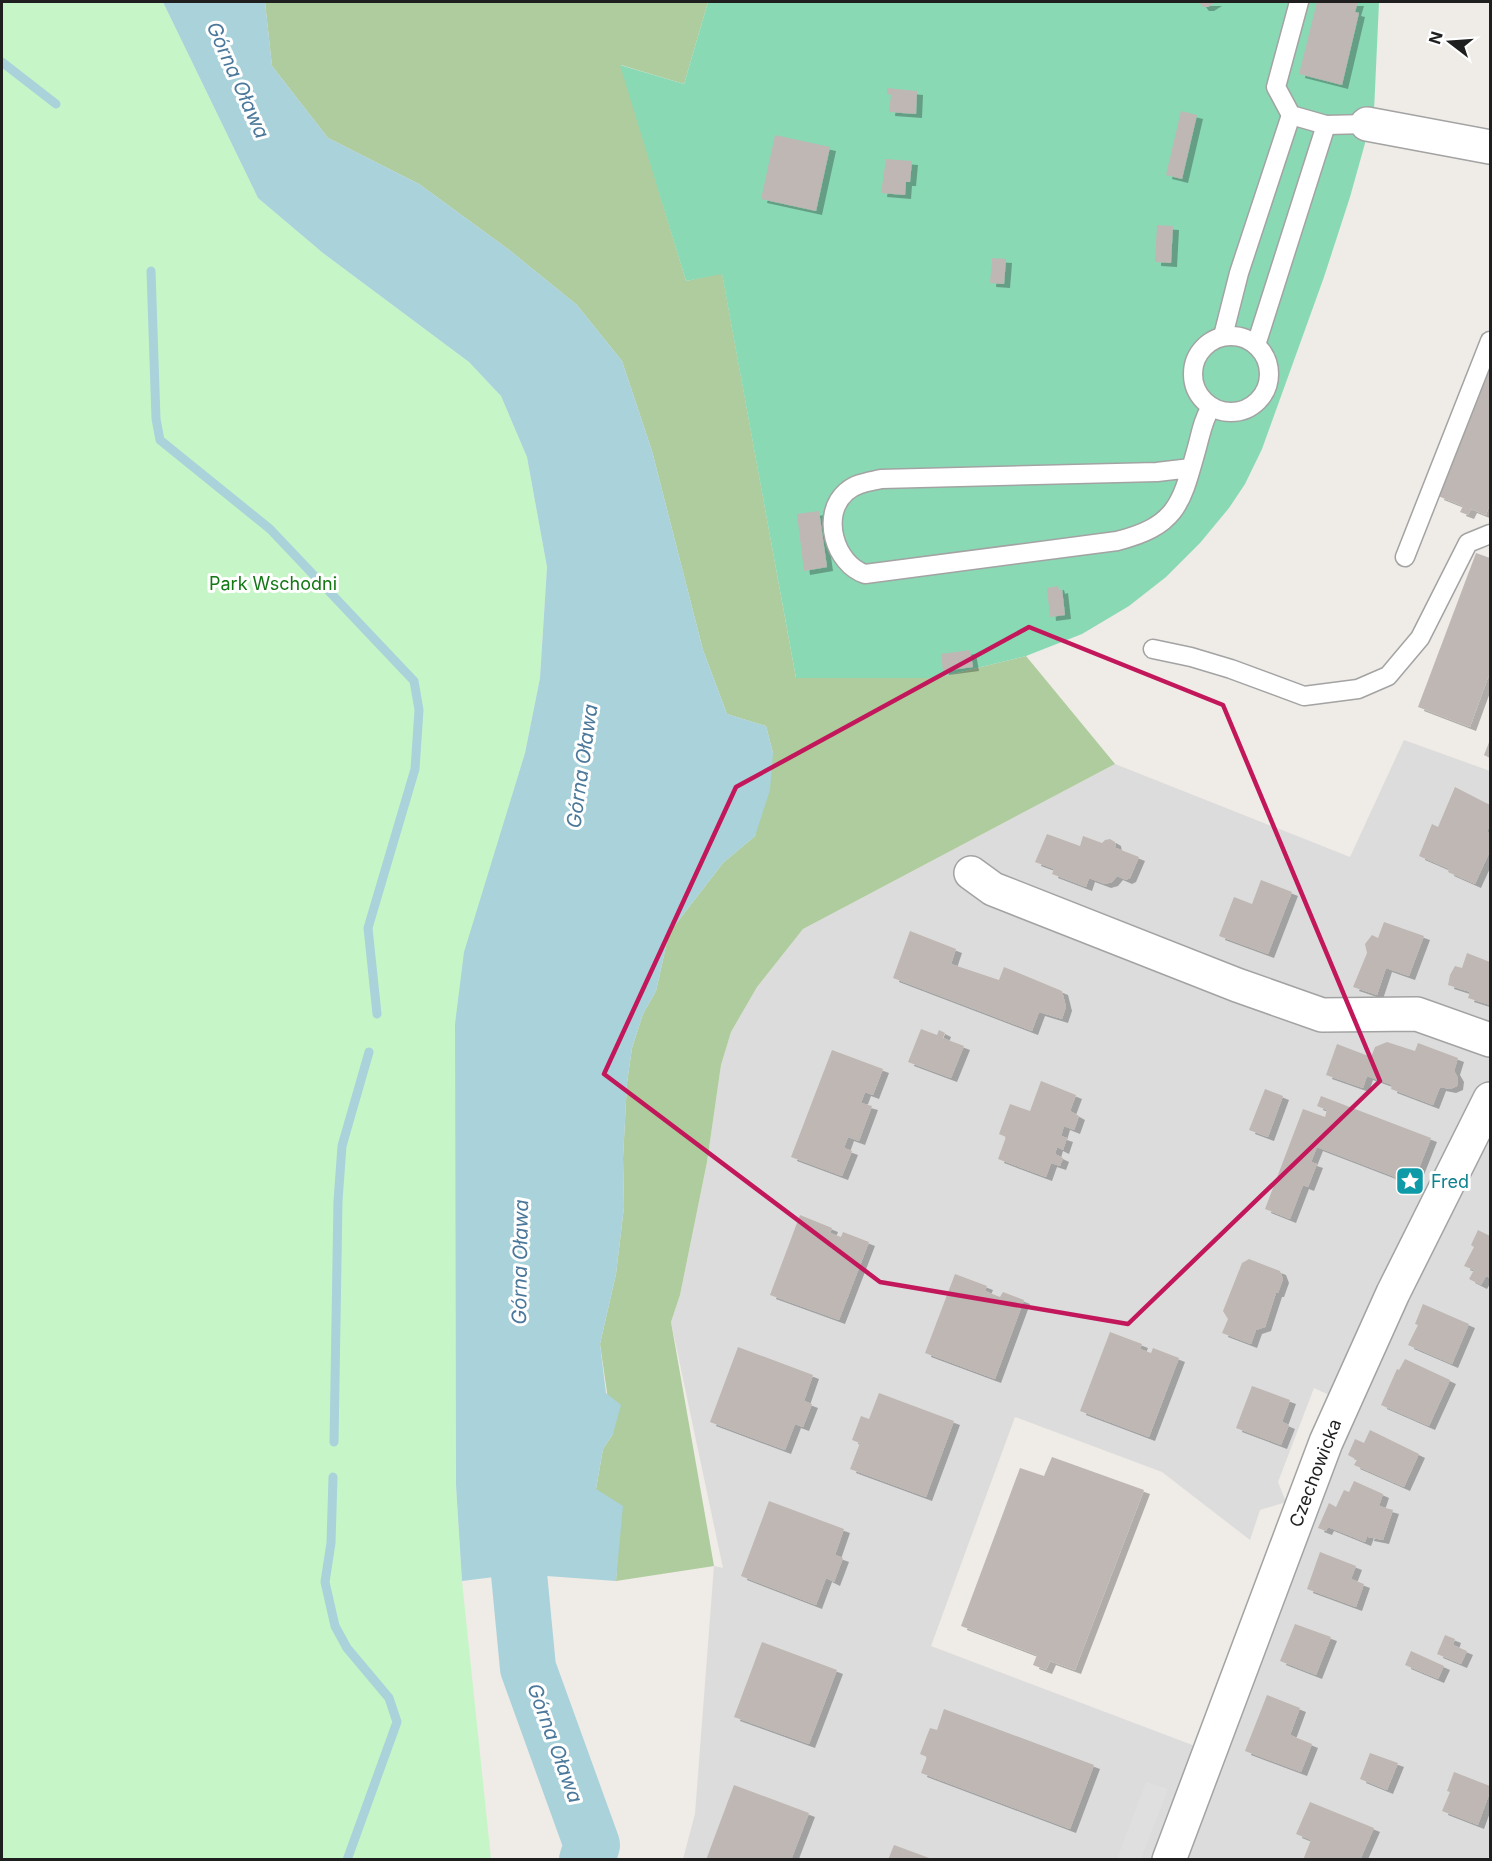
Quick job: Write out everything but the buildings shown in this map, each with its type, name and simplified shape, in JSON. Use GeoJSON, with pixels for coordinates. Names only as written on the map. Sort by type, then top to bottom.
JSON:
{"type":"FeatureCollection","features":[{"type":"Feature","properties":{"kind":"street"},"geometry":{"type":"LineString","coordinates":[[1367,124],[1491,147]]}},
{"type":"Feature","properties":{"kind":"street"},"geometry":{"type":"LineString","coordinates":[[971,873],[993,890],[1237,985],[1322,1015],[1417,1014],[1491,1040]]}},
{"type":"Feature","properties":{"kind":"street","name":"Czechowicka"},"geometry":{"type":"LineString","coordinates":[[1169,1860],[1326,1442],[1393,1293],[1491,1099]]}},
{"type":"Feature","properties":{"kind":"lane"},"geometry":{"type":"LineString","coordinates":[[1299,2],[1276,87],[1291,115],[1326,125],[1367,124]]}},
{"type":"Feature","properties":{"kind":"lane"},"geometry":{"type":"LineString","coordinates":[[1223,336],[1239,273],[1291,115]]}},
{"type":"Feature","properties":{"kind":"lane"},"geometry":{"type":"LineString","coordinates":[[1256,345],[1326,125]]}},
{"type":"Feature","properties":{"kind":"lane"},"geometry":{"type":"LineString","coordinates":[[1223,336],[1244,338],[1256,345],[1266,360],[1269,371],[1267,386],[1260,399],[1243,410],[1233,412],[1211,407],[1198,394],[1192,372],[1194,363],[1203,348],[1223,336]]}},
{"type":"Feature","properties":{"kind":"lane"},"geometry":{"type":"LineString","coordinates":[[1405,557],[1491,341]]}},
{"type":"Feature","properties":{"kind":"lane"},"geometry":{"type":"LineString","coordinates":[[1191,468],[1157,472],[880,479],[858,483],[845,492],[838,501],[834,516],[834,538],[841,557],[854,571],[865,574],[1117,541],[1142,534],[1161,524],[1180,502],[1191,468],[1202,422],[1211,407]]}},
{"type":"Feature","properties":{"kind":"lane"},"geometry":{"type":"LineString","coordinates":[[1153,649],[1231,669],[1304,696],[1358,689],[1388,676],[1420,638],[1468,543],[1491,534]]}},
{"type":"Feature","properties":{"kind":"highlighted area"},"geometry":{"type":"Polygon","coordinates":[[[1029,627],[1223,705],[1380,1081],[1128,1324],[880,1282],[604,1074],[736,787],[1029,627]]]}},
{"type":"Feature","properties":{"kind":"shaded area"},"geometry":{"type":"Polygon","coordinates":[[[1404,740],[1490,771],[1490,1855],[1487,1859],[1184,1859],[1329,1472],[1356,1410],[1314,1388],[1278,1482],[1286,1502],[1260,1510],[1250,1540],[1162,1472],[1015,1417],[931,1646],[1195,1746],[1153,1859],[683,1859],[695,1814],[714,1566],[723,1568],[671,1322],[680,1295],[707,1162],[721,1065],[731,1032],[757,987],[803,929],[1115,764],[1350,857],[1404,740]]]}},
{"type":"Feature","properties":{"kind":"shaded area"},"geometry":{"type":"Polygon","coordinates":[[[1146,1782],[1168,1789],[1141,1859],[1117,1859],[1146,1782]]]}},
{"type":"Feature","properties":{"kind":"green space","name":"Park Wschodni"},"geometry":{"type":"Polygon","coordinates":[[[2,2],[163,2],[258,198],[323,253],[469,362],[501,396],[527,457],[547,567],[540,678],[525,753],[505,819],[455,1024],[456,1485],[462,1581],[491,1859],[2,1860],[2,2]]]}},
{"type":"Feature","properties":{"kind":"green space"},"geometry":{"type":"Polygon","coordinates":[[[265,2],[708,2],[684,84],[621,65],[686,281],[722,273],[796,678],[936,678],[1026,656],[1115,764],[803,929],[757,987],[731,1032],[721,1065],[707,1162],[680,1295],[671,1322],[714,1566],[616,1581],[618,1551],[596,1489],[603,1449],[613,1434],[600,1344],[616,1274],[624,1207],[623,1158],[627,1083],[632,1048],[643,1014],[656,991],[669,933],[723,863],[755,836],[773,753],[766,726],[727,714],[703,650],[652,451],[622,361],[577,305],[508,249],[419,184],[328,138],[272,66],[265,2]]]}},
{"type":"Feature","properties":{"kind":"green space"},"geometry":{"type":"Polygon","coordinates":[[[708,2],[1379,2],[1374,111],[1350,197],[1324,277],[1262,449],[1245,484],[1229,508],[1200,543],[1166,577],[1129,606],[1082,634],[1026,656],[936,678],[796,678],[722,274],[686,281],[620,65],[684,84],[708,2]]]}},
{"type":"Feature","properties":{"kind":"water"},"geometry":{"type":"Polygon","coordinates":[[[163,2],[265,2],[272,66],[328,138],[419,184],[508,249],[577,305],[622,361],[652,451],[703,650],[727,714],[766,726],[773,753],[770,790],[755,836],[723,863],[669,933],[656,991],[643,1014],[632,1048],[627,1083],[623,1158],[624,1207],[616,1274],[600,1344],[606,1393],[621,1405],[613,1434],[603,1449],[596,1489],[623,1506],[616,1581],[519,1574],[462,1581],[456,1485],[455,1024],[464,952],[525,753],[540,678],[547,567],[527,457],[501,396],[469,362],[323,253],[258,198],[163,2]]]}},
{"type":"Feature","properties":{"kind":"waterway"},"geometry":{"type":"LineString","coordinates":[[2,62],[56,104]]}},
{"type":"Feature","properties":{"kind":"waterway"},"geometry":{"type":"LineString","coordinates":[[151,271],[156,419],[160,440],[270,529],[414,681],[419,710],[415,769],[368,928],[377,1014]]}},
{"type":"Feature","properties":{"kind":"waterway"},"geometry":{"type":"LineString","coordinates":[[334,1442],[338,1201],[342,1146],[369,1052]]}},
{"type":"Feature","properties":{"kind":"waterway"},"geometry":{"type":"LineString","coordinates":[[333,1477],[331,1543],[325,1582],[335,1626],[347,1648],[389,1698],[397,1722],[347,1860]]}},
{"type":"Feature","properties":{"kind":"waterway","name":"Górna Oława"},"geometry":{"type":"LineString","coordinates":[[519,1498],[519,1574],[528,1668],[592,1845],[587,1860]]}},
{"type":"Feature","properties":{"kind":"place","name":"Fred"},"geometry":{"type":"Point","coordinates":[1410,1181]}}]}
